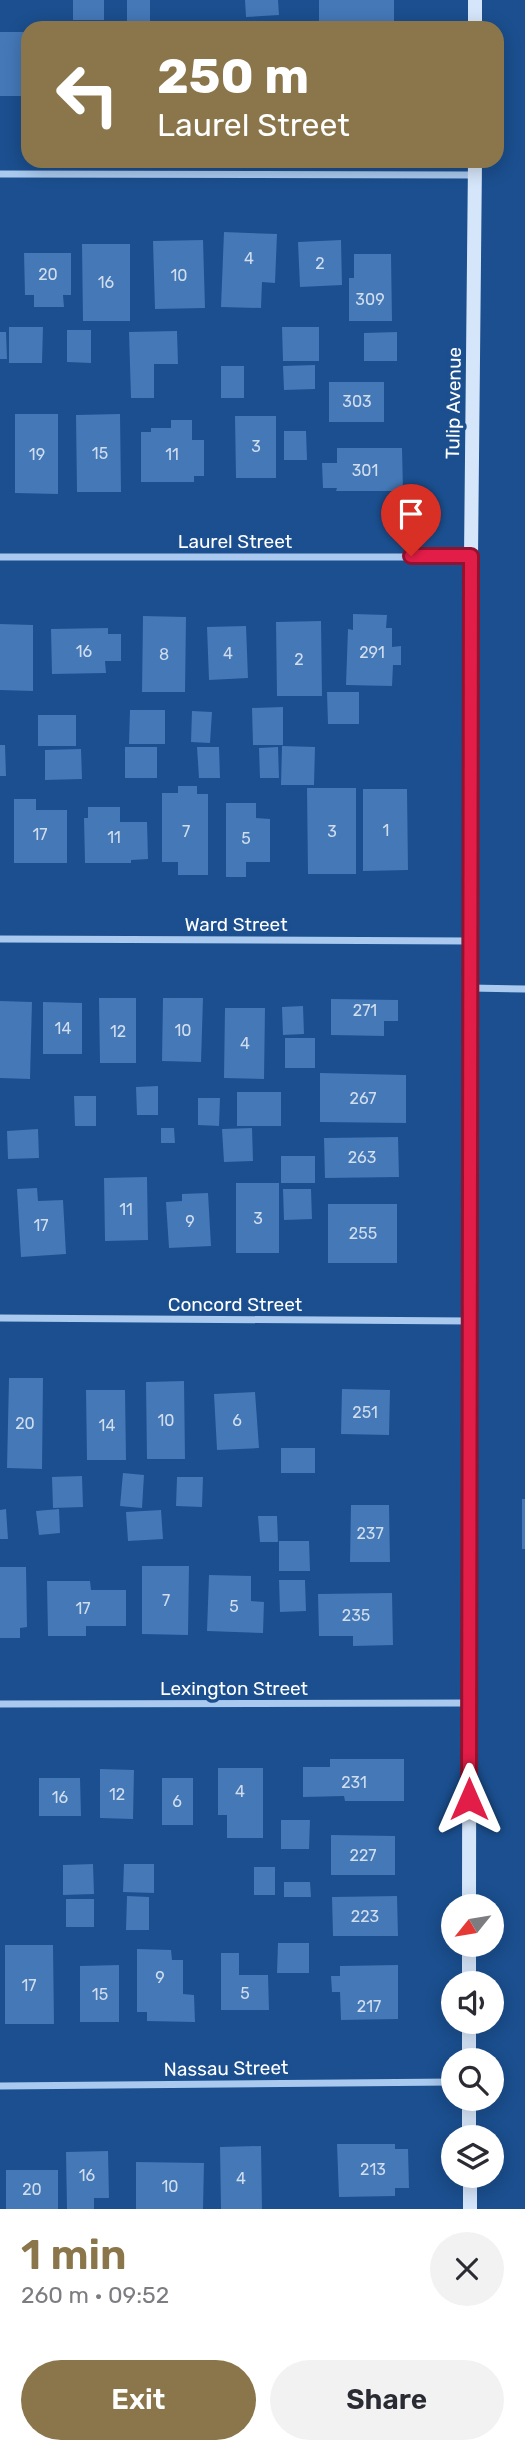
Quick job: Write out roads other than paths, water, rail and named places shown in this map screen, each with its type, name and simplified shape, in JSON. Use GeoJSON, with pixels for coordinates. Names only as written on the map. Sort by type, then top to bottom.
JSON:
{"type":"FeatureCollection","features":[{"type":"Feature","properties":{"kind":"main road"},"geometry":{"type":"LineString","coordinates":[[475,0],[475,21]]}},
{"type":"Feature","properties":{"kind":"main road","name":"Tulip Avenue"},"geometry":{"type":"LineString","coordinates":[[469,1894],[471,556],[475,168]]}},
{"type":"Feature","properties":{"kind":"main road"},"geometry":{"type":"LineString","coordinates":[[470,2188],[470,2209]]}},
{"type":"Feature","properties":{"kind":"street"},"geometry":{"type":"LineString","coordinates":[[0,174],[475,168]]}},
{"type":"Feature","properties":{"kind":"street","name":"Laurel Street"},"geometry":{"type":"LineString","coordinates":[[0,557],[471,556]]}},
{"type":"Feature","properties":{"kind":"street","name":"Ward Street"},"geometry":{"type":"LineString","coordinates":[[0,939],[471,941]]}},
{"type":"Feature","properties":{"kind":"street"},"geometry":{"type":"LineString","coordinates":[[470,988],[525,989]]}},
{"type":"Feature","properties":{"kind":"street","name":"Concord Street"},"geometry":{"type":"LineString","coordinates":[[0,1318],[470,1321]]}},
{"type":"Feature","properties":{"kind":"street","name":"Lexington Street"},"geometry":{"type":"LineString","coordinates":[[0,1704],[468,1703]]}},
{"type":"Feature","properties":{"kind":"street","name":"Nassau Street"},"geometry":{"type":"LineString","coordinates":[[0,2086],[441,2082]]}}]}
